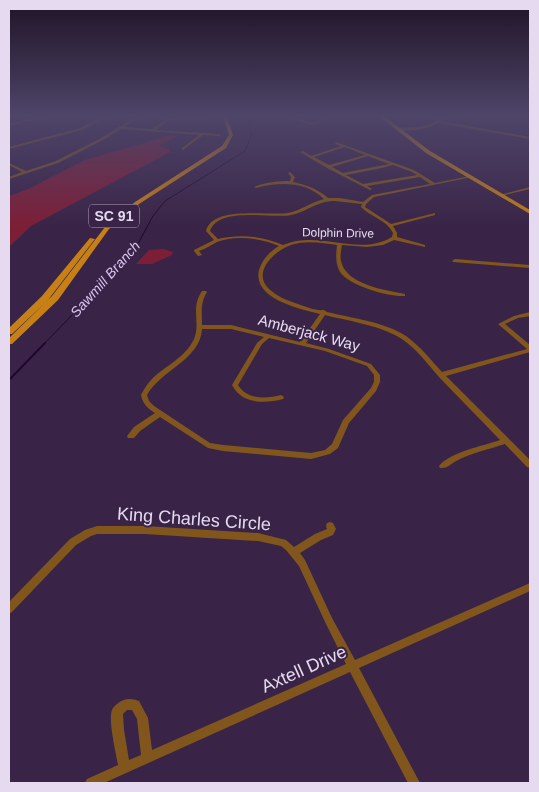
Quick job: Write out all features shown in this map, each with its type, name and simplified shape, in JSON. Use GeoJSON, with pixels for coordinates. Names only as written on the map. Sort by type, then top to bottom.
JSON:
{"type":"FeatureCollection","features":[{"type":"Feature","properties":{"kind":"main road","name":"SC 91"},"geometry":{"type":"LineString","coordinates":[[9,332],[45,298],[100,228],[124,208],[214,153]]}},
{"type":"Feature","properties":{"kind":"main road","name":"SC 91"},"geometry":{"type":"LineString","coordinates":[[9,342],[55,298],[107,228],[137,204],[214,153]]}},
{"type":"Feature","properties":{"kind":"main road"},"geometry":{"type":"LineString","coordinates":[[430,153],[529,210]]}},
{"type":"Feature","properties":{"kind":"street"},"geometry":{"type":"LineString","coordinates":[[9,178],[57,162],[73,153]]}},
{"type":"Feature","properties":{"kind":"street"},"geometry":{"type":"LineString","coordinates":[[304,153],[370,189]]}},
{"type":"Feature","properties":{"kind":"street"},"geometry":{"type":"LineString","coordinates":[[311,157],[324,153]]}},
{"type":"Feature","properties":{"kind":"street"},"geometry":{"type":"LineString","coordinates":[[366,153],[421,176],[434,184]]}},
{"type":"Feature","properties":{"kind":"street"},"geometry":{"type":"LineString","coordinates":[[328,167],[369,154]]}},
{"type":"Feature","properties":{"kind":"street"},"geometry":{"type":"LineString","coordinates":[[9,164],[26,172]]}},
{"type":"Feature","properties":{"kind":"street"},"geometry":{"type":"LineString","coordinates":[[343,174],[392,164]]}},
{"type":"Feature","properties":{"kind":"street"},"geometry":{"type":"LineString","coordinates":[[290,174],[293,177],[291,183]]}},
{"type":"Feature","properties":{"kind":"street"},"geometry":{"type":"LineString","coordinates":[[362,185],[421,176]]}},
{"type":"Feature","properties":{"kind":"street"},"geometry":{"type":"LineString","coordinates":[[217,240],[208,231],[209,227],[221,218],[290,214],[310,203],[327,200],[364,203],[373,196],[470,177]]}},
{"type":"Feature","properties":{"kind":"street"},"geometry":{"type":"LineString","coordinates":[[256,187],[291,183],[315,189],[327,200]]}},
{"type":"Feature","properties":{"kind":"street"},"geometry":{"type":"LineString","coordinates":[[501,195],[530,188]]}},
{"type":"Feature","properties":{"kind":"street","name":"Dolphin Drive"},"geometry":{"type":"LineString","coordinates":[[364,203],[364,207],[368,212],[391,225],[395,233],[394,238],[388,242],[372,245],[310,242],[282,246],[275,250],[262,267],[261,280],[264,287],[271,295],[284,302],[372,324],[398,335],[407,341],[441,375]]}},
{"type":"Feature","properties":{"kind":"street"},"geometry":{"type":"LineString","coordinates":[[391,225],[433,214]]}},
{"type":"Feature","properties":{"kind":"street"},"geometry":{"type":"LineString","coordinates":[[200,255],[196,251],[217,240],[235,238],[260,239],[282,246]]}},
{"type":"Feature","properties":{"kind":"street"},"geometry":{"type":"LineString","coordinates":[[394,238],[423,246]]}},
{"type":"Feature","properties":{"kind":"street"},"geometry":{"type":"LineString","coordinates":[[340,244],[339,263],[347,275],[357,283],[365,286],[403,295]]}},
{"type":"Feature","properties":{"kind":"street"},"geometry":{"type":"LineString","coordinates":[[455,261],[530,267]]}},
{"type":"Feature","properties":{"kind":"street"},"geometry":{"type":"LineString","coordinates":[[204,292],[197,302],[200,327],[197,339],[191,348],[145,391],[146,402],[200,441],[218,447],[311,456],[327,452],[333,459]]}},
{"type":"Feature","properties":{"kind":"street"},"geometry":{"type":"LineString","coordinates":[[302,344],[324,312]]}},
{"type":"Feature","properties":{"kind":"street"},"geometry":{"type":"LineString","coordinates":[[530,314],[516,317],[501,324],[530,349]]}},
{"type":"Feature","properties":{"kind":"street","name":"Amberjack Way"},"geometry":{"type":"LineString","coordinates":[[200,327],[222,326],[268,336],[302,344],[369,365],[377,375],[374,389],[346,422],[338,443],[327,452]]}},
{"type":"Feature","properties":{"kind":"street"},"geometry":{"type":"LineString","coordinates":[[268,336],[260,343],[234,385],[237,390],[247,397],[276,399],[282,397]]}},
{"type":"Feature","properties":{"kind":"street"},"geometry":{"type":"LineString","coordinates":[[530,349],[441,375],[530,465]]}},
{"type":"Feature","properties":{"kind":"street"},"geometry":{"type":"LineString","coordinates":[[131,436],[137,429],[160,413]]}},
{"type":"Feature","properties":{"kind":"street"},"geometry":{"type":"LineString","coordinates":[[443,466],[454,458],[506,441]]}},
{"type":"Feature","properties":{"kind":"street"},"geometry":{"type":"LineString","coordinates":[[330,526],[332,529],[330,532],[294,552],[302,563],[329,621],[414,783]]}},
{"type":"Feature","properties":{"kind":"street","name":"King Charles Circle"},"geometry":{"type":"LineString","coordinates":[[9,609],[73,542],[97,530],[145,530],[258,537],[283,543],[294,552]]}},
{"type":"Feature","properties":{"kind":"street","name":"Axtell Drive"},"geometry":{"type":"LineString","coordinates":[[91,783],[530,587]]}},
{"type":"Feature","properties":{"kind":"street"},"geometry":{"type":"LineString","coordinates":[[125,768],[118,730],[117,712],[125,704],[135,705],[141,713],[147,758]]}},
{"type":"Feature","properties":{"kind":"shaded area"},"geometry":{"type":"Polygon","coordinates":[[[109,153],[168,153],[31,226],[9,247],[9,196],[28,189],[85,160],[109,153]]]}},
{"type":"Feature","properties":{"kind":"shaded area"},"geometry":{"type":"Polygon","coordinates":[[[164,249],[173,252],[172,255],[152,264],[136,264],[149,250],[164,249]]]}},
{"type":"Feature","properties":{"kind":"waterway","name":"Sawmill Branch"},"geometry":{"type":"LineString","coordinates":[[44,344],[134,251],[153,216],[165,201],[242,153]]}},
{"type":"Feature","properties":{"kind":"waterway","name":"Sawmill Branch"},"geometry":{"type":"LineString","coordinates":[[9,380],[45,343]]}}]}
